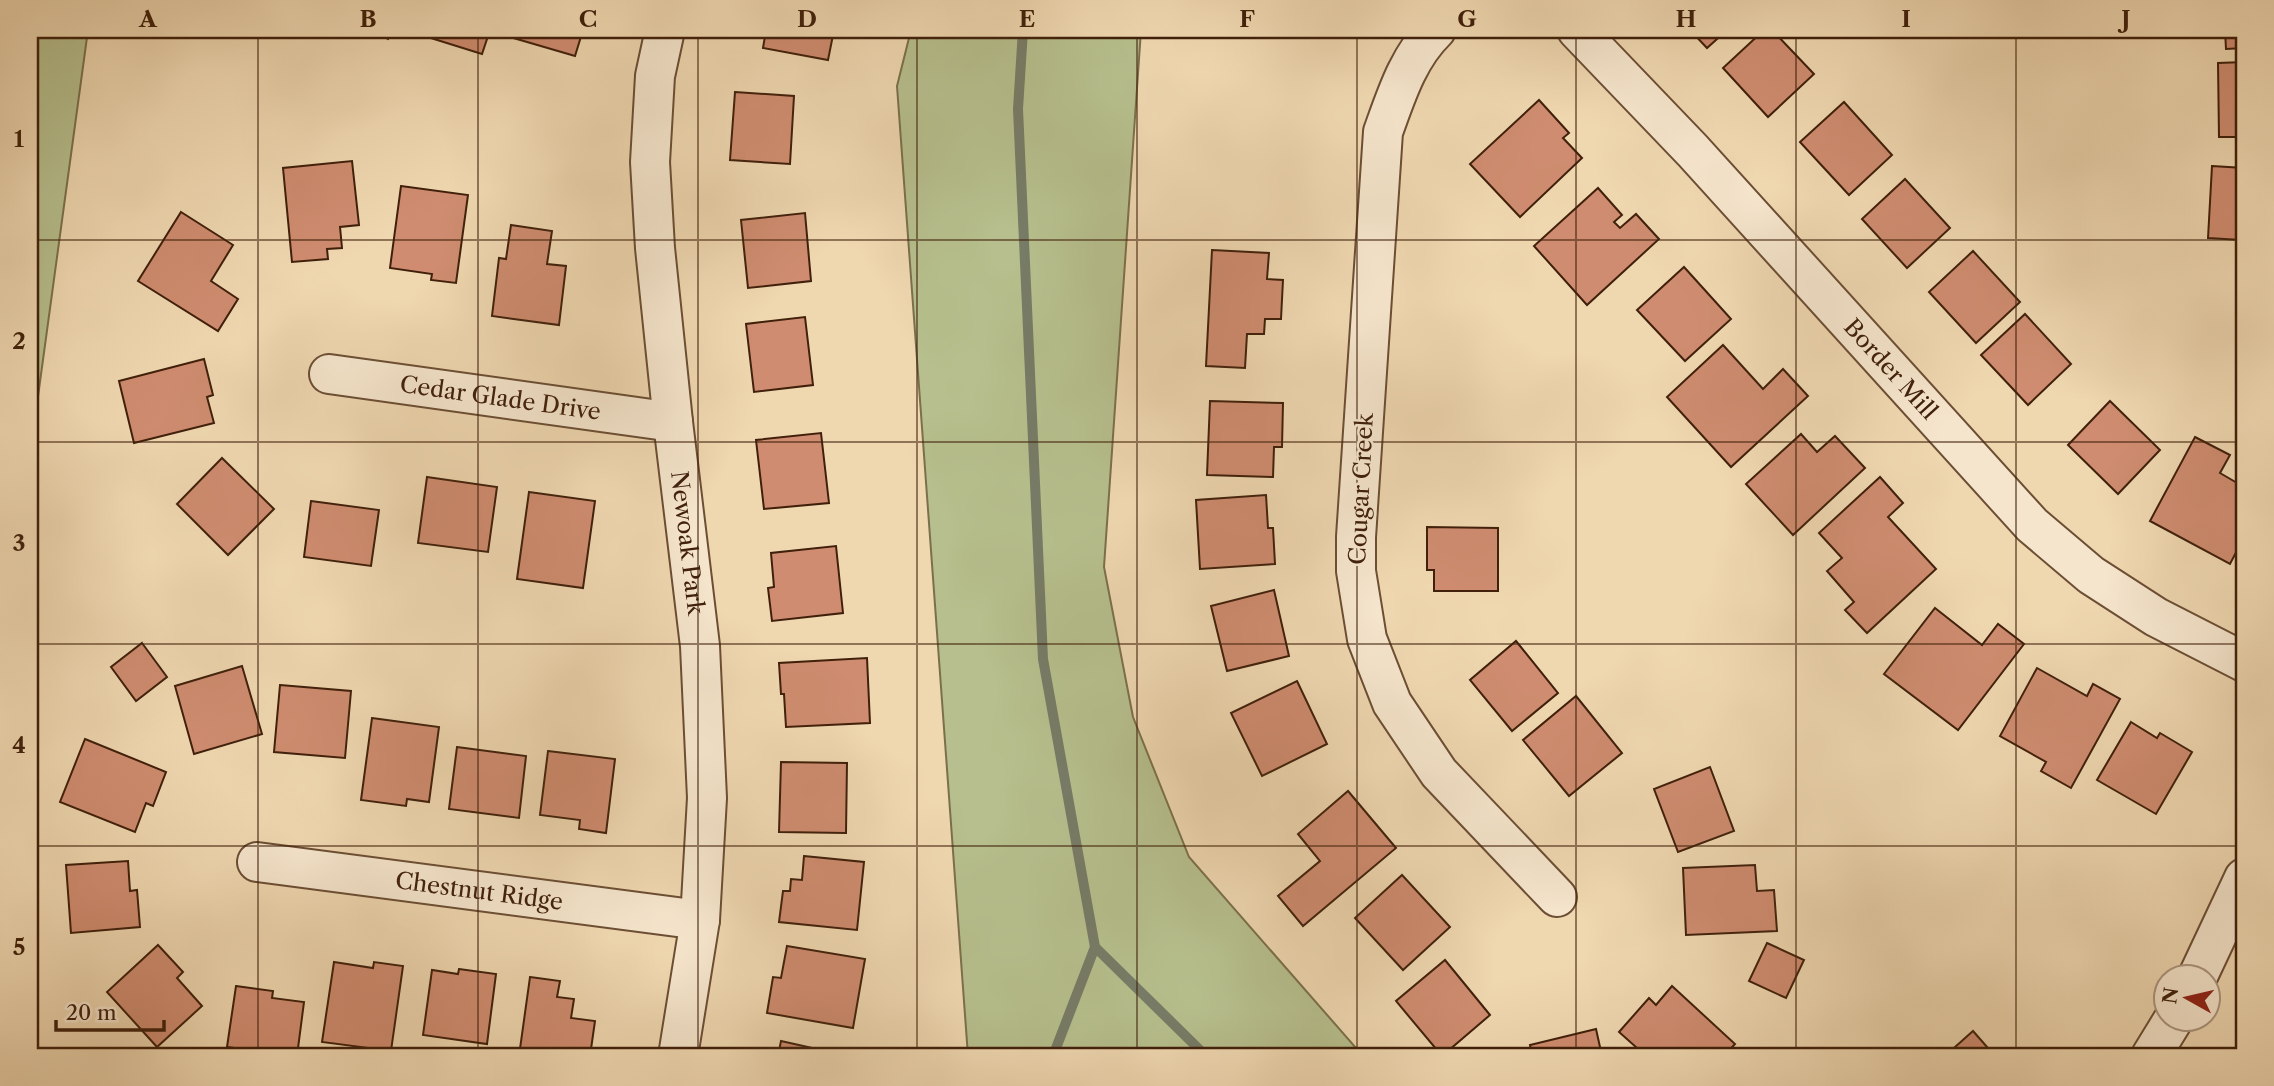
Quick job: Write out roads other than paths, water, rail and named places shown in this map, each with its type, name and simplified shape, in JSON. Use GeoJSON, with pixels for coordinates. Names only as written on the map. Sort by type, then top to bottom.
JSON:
{"type":"FeatureCollection","features":[{"type":"Feature","properties":{"kind":"street","name":"Newoak Park"},"geometry":{"type":"LineString","coordinates":[[665,30],[655,76],[650,162],[655,248],[700,646],[707,798],[700,920],[678,1056]]}},
{"type":"Feature","properties":{"kind":"street","name":"Cougar Creek"},"geometry":{"type":"LineString","coordinates":[[1436,30],[1427,39],[1400,83],[1383,132],[1356,537],[1360,605],[1367,639],[1392,703],[1438,773],[1556,897]]}},
{"type":"Feature","properties":{"kind":"street","name":"Border Mill"},"geometry":{"type":"LineString","coordinates":[[1577,30],[1693,151],[2032,525],[2091,575],[2156,617],[2244,662]]}},
{"type":"Feature","properties":{"kind":"street","name":"Cedar Glade Drive"},"geometry":{"type":"LineString","coordinates":[[329,374],[673,422]]}},
{"type":"Feature","properties":{"kind":"street","name":"Chestnut Ridge"},"geometry":{"type":"LineString","coordinates":[[257,862],[700,920]]}},
{"type":"Feature","properties":{"kind":"street"},"geometry":{"type":"LineString","coordinates":[[2204,964],[2244,878]]}},
{"type":"Feature","properties":{"kind":"street"},"geometry":{"type":"LineString","coordinates":[[2151,1056],[2164,1034]]}},
{"type":"Feature","properties":{"kind":"waterway"},"geometry":{"type":"LineString","coordinates":[[1023,30],[1018,109],[1043,659],[1095,947],[1206,1056]]}},
{"type":"Feature","properties":{"kind":"waterway"},"geometry":{"type":"LineString","coordinates":[[1053,1056],[1095,947]]}}]}
